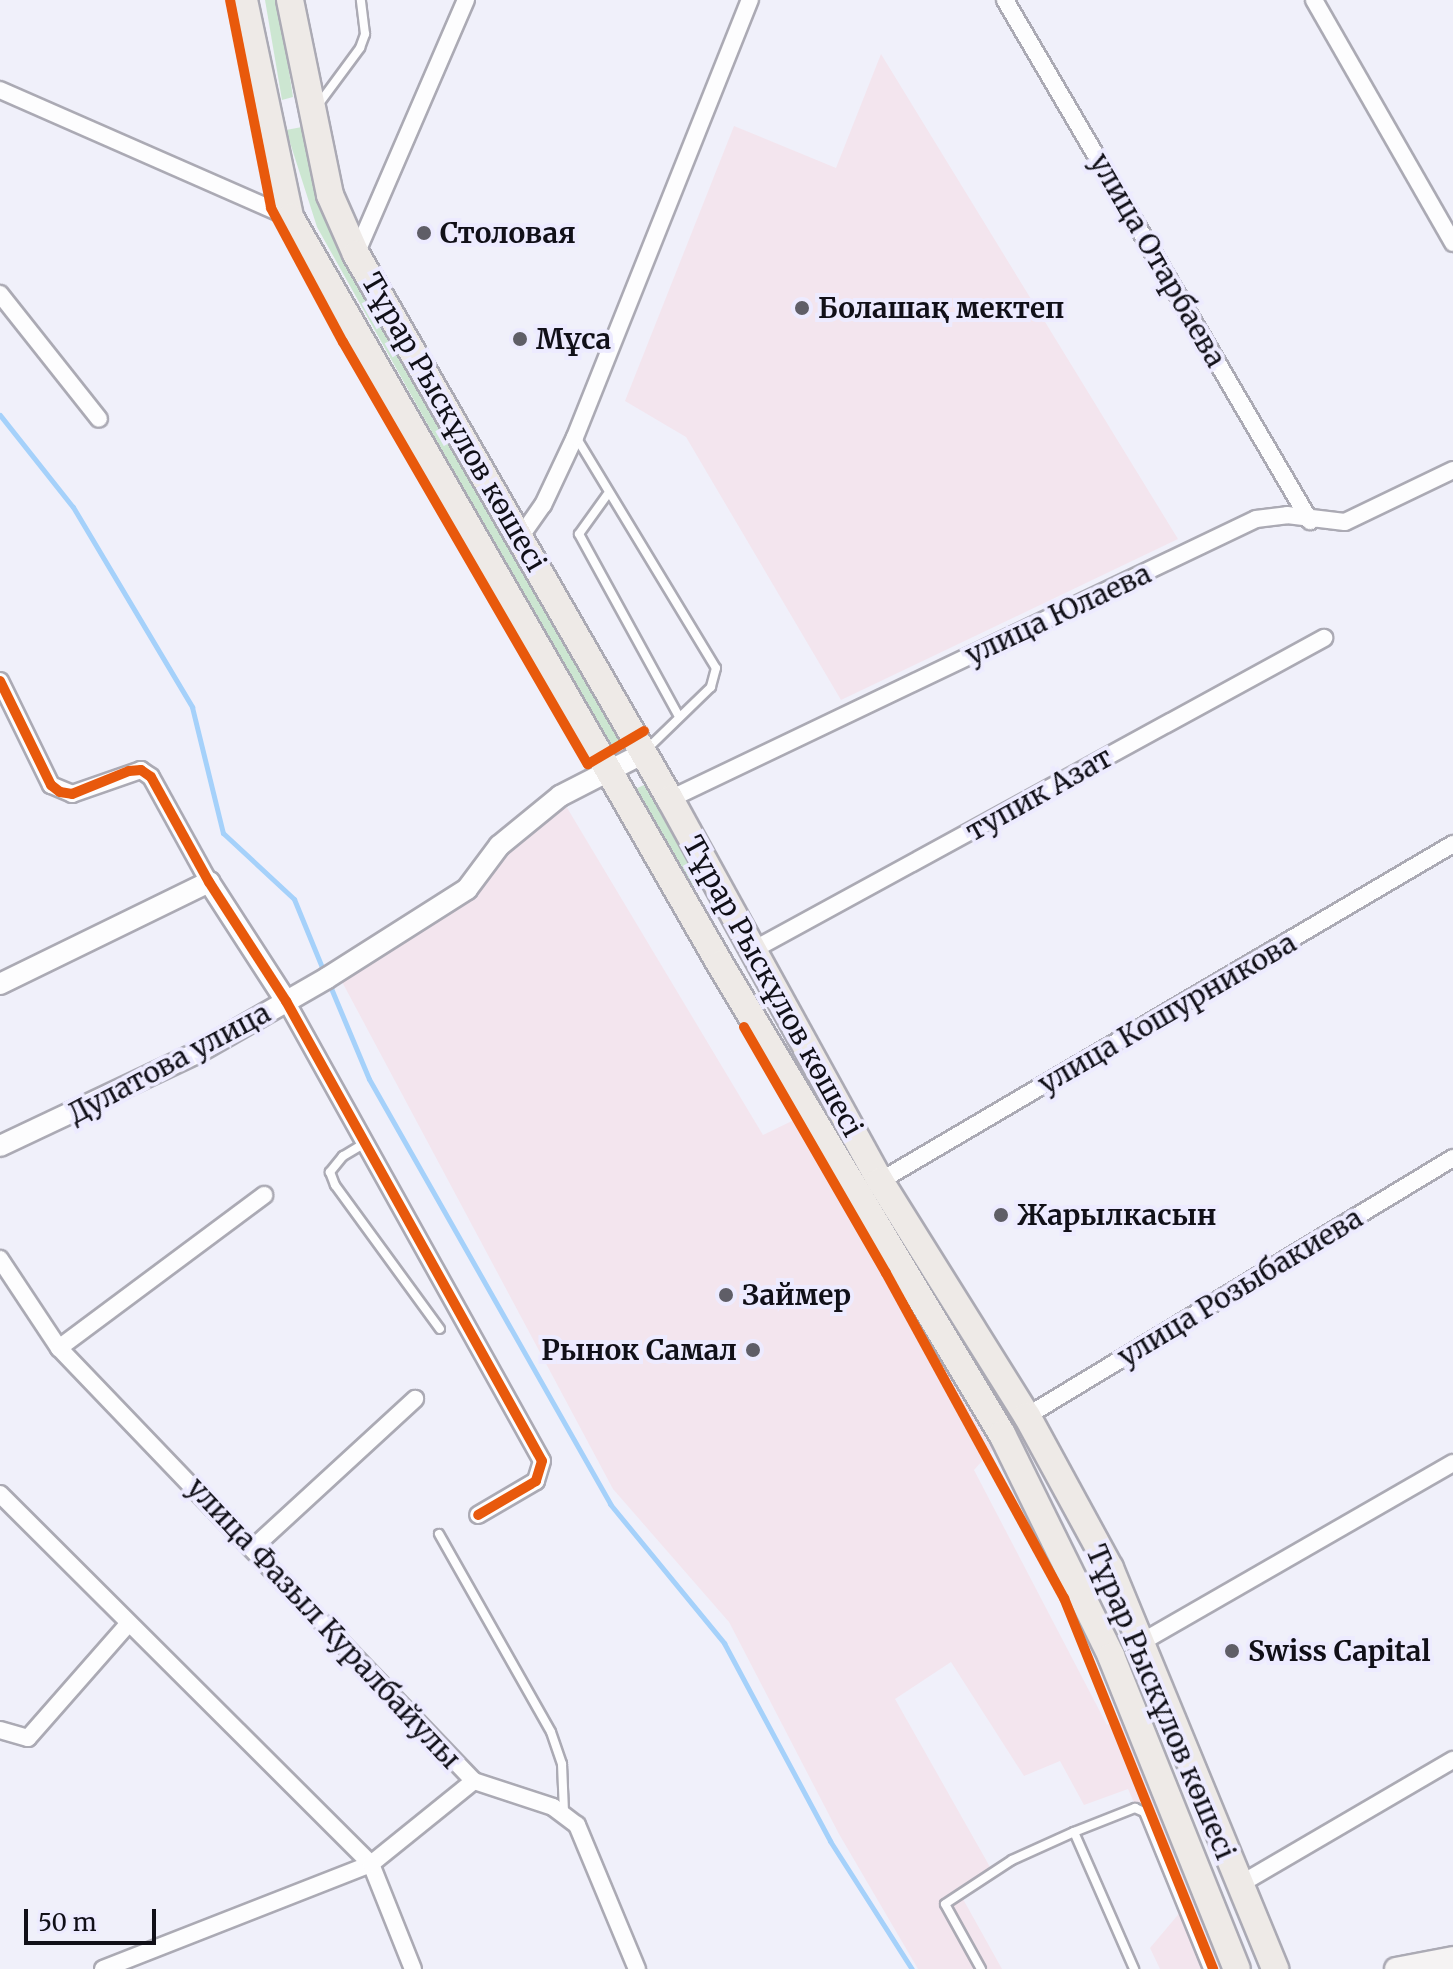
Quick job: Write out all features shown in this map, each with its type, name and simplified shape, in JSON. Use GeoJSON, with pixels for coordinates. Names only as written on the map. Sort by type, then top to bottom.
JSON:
{"type":"FeatureCollection","features":[{"type":"Feature","properties":{"kind":"main road","name":"Тұрар Рыскұлов көшесі"},"geometry":{"type":"LineString","coordinates":[[244,0],[290,217],[609,770],[1002,1434],[1111,1656],[1237,1969]]}},
{"type":"Feature","properties":{"kind":"main road","name":"Тұрар Рыскұлов көшесі"},"geometry":{"type":"LineString","coordinates":[[290,0],[330,195],[356,254],[644,753],[880,1181],[1027,1416],[1110,1568],[1237,1886],[1275,1969]]}},
{"type":"Feature","properties":{"kind":"main road"},"geometry":{"type":"LineString","coordinates":[[270,121],[313,112]]}},
{"type":"Feature","properties":{"kind":"main road"},"geometry":{"type":"LineString","coordinates":[[1078,1588],[1110,1568]]}},
{"type":"Feature","properties":{"kind":"main road"},"geometry":{"type":"LineString","coordinates":[[1396,1969],[1453,1958]]}},
{"type":"Feature","properties":{"kind":"street"},"geometry":{"type":"LineString","coordinates":[[356,254],[466,0]]}},
{"type":"Feature","properties":{"kind":"street"},"geometry":{"type":"LineString","coordinates":[[521,536],[543,505],[575,437],[750,0]]}},
{"type":"Feature","properties":{"kind":"street","name":"улица Отарбаева"},"geometry":{"type":"LineString","coordinates":[[1005,0],[1310,521]]}},
{"type":"Feature","properties":{"kind":"street"},"geometry":{"type":"LineString","coordinates":[[1314,0],[1453,243]]}},
{"type":"Feature","properties":{"kind":"street"},"geometry":{"type":"LineString","coordinates":[[0,90],[290,217]]}},
{"type":"Feature","properties":{"kind":"street"},"geometry":{"type":"LineString","coordinates":[[0,294],[99,419]]}},
{"type":"Feature","properties":{"kind":"street","name":"улица Юлаева"},"geometry":{"type":"LineString","coordinates":[[670,799],[1256,519],[1287,515],[1310,521],[1345,522],[1453,470]]}},
{"type":"Feature","properties":{"kind":"street","name":"тупик Азат"},"geometry":{"type":"LineString","coordinates":[[753,950],[1324,638]]}},
{"type":"Feature","properties":{"kind":"street"},"geometry":{"type":"LineString","coordinates":[[0,681],[51,785],[72,794],[141,770],[151,777],[209,882],[286,1001],[542,1461],[536,1481],[478,1515]]}},
{"type":"Feature","properties":{"kind":"street","name":"Дулатова улица"},"geometry":{"type":"LineString","coordinates":[[0,1146],[168,1067],[286,1001],[467,889],[499,846],[560,796],[644,753]]}},
{"type":"Feature","properties":{"kind":"street","name":"улица Кошурникова"},"geometry":{"type":"LineString","coordinates":[[880,1181],[1453,844]]}},
{"type":"Feature","properties":{"kind":"street"},"geometry":{"type":"LineString","coordinates":[[0,984],[209,882]]}},
{"type":"Feature","properties":{"kind":"street","name":"улица Розыбакиева"},"geometry":{"type":"LineString","coordinates":[[1027,1416],[1453,1158]]}},
{"type":"Feature","properties":{"kind":"street"},"geometry":{"type":"LineString","coordinates":[[59,1348],[264,1195]]}},
{"type":"Feature","properties":{"kind":"street","name":"улица Фазыл Куралбайулы"},"geometry":{"type":"LineString","coordinates":[[0,1259],[5,1281],[59,1348],[254,1547],[474,1781],[564,1812]]}},
{"type":"Feature","properties":{"kind":"street"},"geometry":{"type":"LineString","coordinates":[[254,1547],[415,1399]]}},
{"type":"Feature","properties":{"kind":"street"},"geometry":{"type":"LineString","coordinates":[[1140,1643],[1453,1463]]}},
{"type":"Feature","properties":{"kind":"street"},"geometry":{"type":"LineString","coordinates":[[0,1494],[371,1864],[413,1969]]}},
{"type":"Feature","properties":{"kind":"street"},"geometry":{"type":"LineString","coordinates":[[0,1730],[28,1738],[128,1624]]}},
{"type":"Feature","properties":{"kind":"street"},"geometry":{"type":"LineString","coordinates":[[1237,1886],[1453,1760]]}},
{"type":"Feature","properties":{"kind":"street"},"geometry":{"type":"LineString","coordinates":[[103,1969],[371,1864],[474,1781]]}},
{"type":"Feature","properties":{"kind":"street"},"geometry":{"type":"LineString","coordinates":[[564,1812],[577,1825],[637,1969]]}},
{"type":"Feature","properties":{"kind":"lane"},"geometry":{"type":"LineString","coordinates":[[313,112],[360,48],[365,34],[361,0]]}},
{"type":"Feature","properties":{"kind":"lane"},"geometry":{"type":"LineString","coordinates":[[575,437],[607,495],[716,668],[711,687],[678,715],[644,753]]}},
{"type":"Feature","properties":{"kind":"lane"},"geometry":{"type":"LineString","coordinates":[[607,495],[579,534],[678,715]]}},
{"type":"Feature","properties":{"kind":"lane"},"geometry":{"type":"LineString","coordinates":[[365,1143],[343,1156],[330,1172],[335,1185],[440,1329]]}},
{"type":"Feature","properties":{"kind":"lane"},"geometry":{"type":"LineString","coordinates":[[439,1534],[551,1732],[562,1764],[564,1812]]}},
{"type":"Feature","properties":{"kind":"lane"},"geometry":{"type":"LineString","coordinates":[[981,1969],[945,1904],[1012,1860],[1135,1808],[1144,1812],[1208,1969]]}},
{"type":"Feature","properties":{"kind":"lane"},"geometry":{"type":"LineString","coordinates":[[1074,1832],[1134,1969]]}},
{"type":"Feature","properties":{"kind":"shaded area"},"geometry":{"type":"Polygon","coordinates":[[[881,54],[1178,539],[841,700],[686,437],[625,401],[734,126],[836,168],[881,54]]]}},
{"type":"Feature","properties":{"kind":"shaded area"},"geometry":{"type":"Polygon","coordinates":[[[563,801],[763,1135],[794,1120],[993,1449],[974,1470],[1107,1725],[1124,1716],[1235,1969],[1160,1969],[1150,1948],[1182,1910],[1128,1789],[1084,1805],[1060,1761],[1024,1776],[951,1662],[895,1699],[990,1867],[958,1890],[1002,1969],[918,1969],[839,1834],[729,1622],[613,1489],[340,978],[477,887],[516,830],[563,801]]]}},
{"type":"Feature","properties":{"kind":"green space"},"geometry":{"type":"Polygon","coordinates":[[[265,0],[278,0],[293,97],[282,100],[265,0]]]}},
{"type":"Feature","properties":{"kind":"green space"},"geometry":{"type":"Polygon","coordinates":[[[302,127],[327,221],[621,743],[610,750],[317,227],[286,130],[302,127]]]}},
{"type":"Feature","properties":{"kind":"green space"},"geometry":{"type":"Polygon","coordinates":[[[644,785],[700,881],[689,887],[633,790],[644,785]]]}},
{"type":"Feature","properties":{"kind":"waterway"},"geometry":{"type":"LineString","coordinates":[[0,415],[73,507],[192,707],[223,833],[294,899],[324,972]]}},
{"type":"Feature","properties":{"kind":"waterway"},"geometry":{"type":"LineString","coordinates":[[328,981],[369,1079],[610,1504],[724,1643],[830,1841],[912,1969]]}},
{"type":"Feature","properties":{"kind":"cycle path"},"geometry":{"type":"LineString","coordinates":[[230,0],[271,208],[343,342],[588,764],[644,731]]}},
{"type":"Feature","properties":{"kind":"cycle path"},"geometry":{"type":"LineString","coordinates":[[0,681],[51,785],[60,792],[72,794],[129,771],[141,770],[151,777],[209,882],[286,1001],[542,1461],[536,1481],[478,1515]]}},
{"type":"Feature","properties":{"kind":"cycle path"},"geometry":{"type":"LineString","coordinates":[[744,1027],[886,1273],[1064,1598],[1213,1969]]}},
{"type":"Feature","properties":{"kind":"place","name":"Столовая"},"geometry":{"type":"Point","coordinates":[424,233]}},
{"type":"Feature","properties":{"kind":"place","name":"Болашақ мектеп"},"geometry":{"type":"Point","coordinates":[802,308]}},
{"type":"Feature","properties":{"kind":"place","name":"Мұса"},"geometry":{"type":"Point","coordinates":[520,339]}},
{"type":"Feature","properties":{"kind":"place","name":"Жарылкасын"},"geometry":{"type":"Point","coordinates":[1001,1215]}},
{"type":"Feature","properties":{"kind":"place","name":"Займер"},"geometry":{"type":"Point","coordinates":[726,1295]}},
{"type":"Feature","properties":{"kind":"place","name":"Рынок Самал"},"geometry":{"type":"Point","coordinates":[753,1350]}},
{"type":"Feature","properties":{"kind":"place","name":"Swiss Capital"},"geometry":{"type":"Point","coordinates":[1232,1651]}}]}
